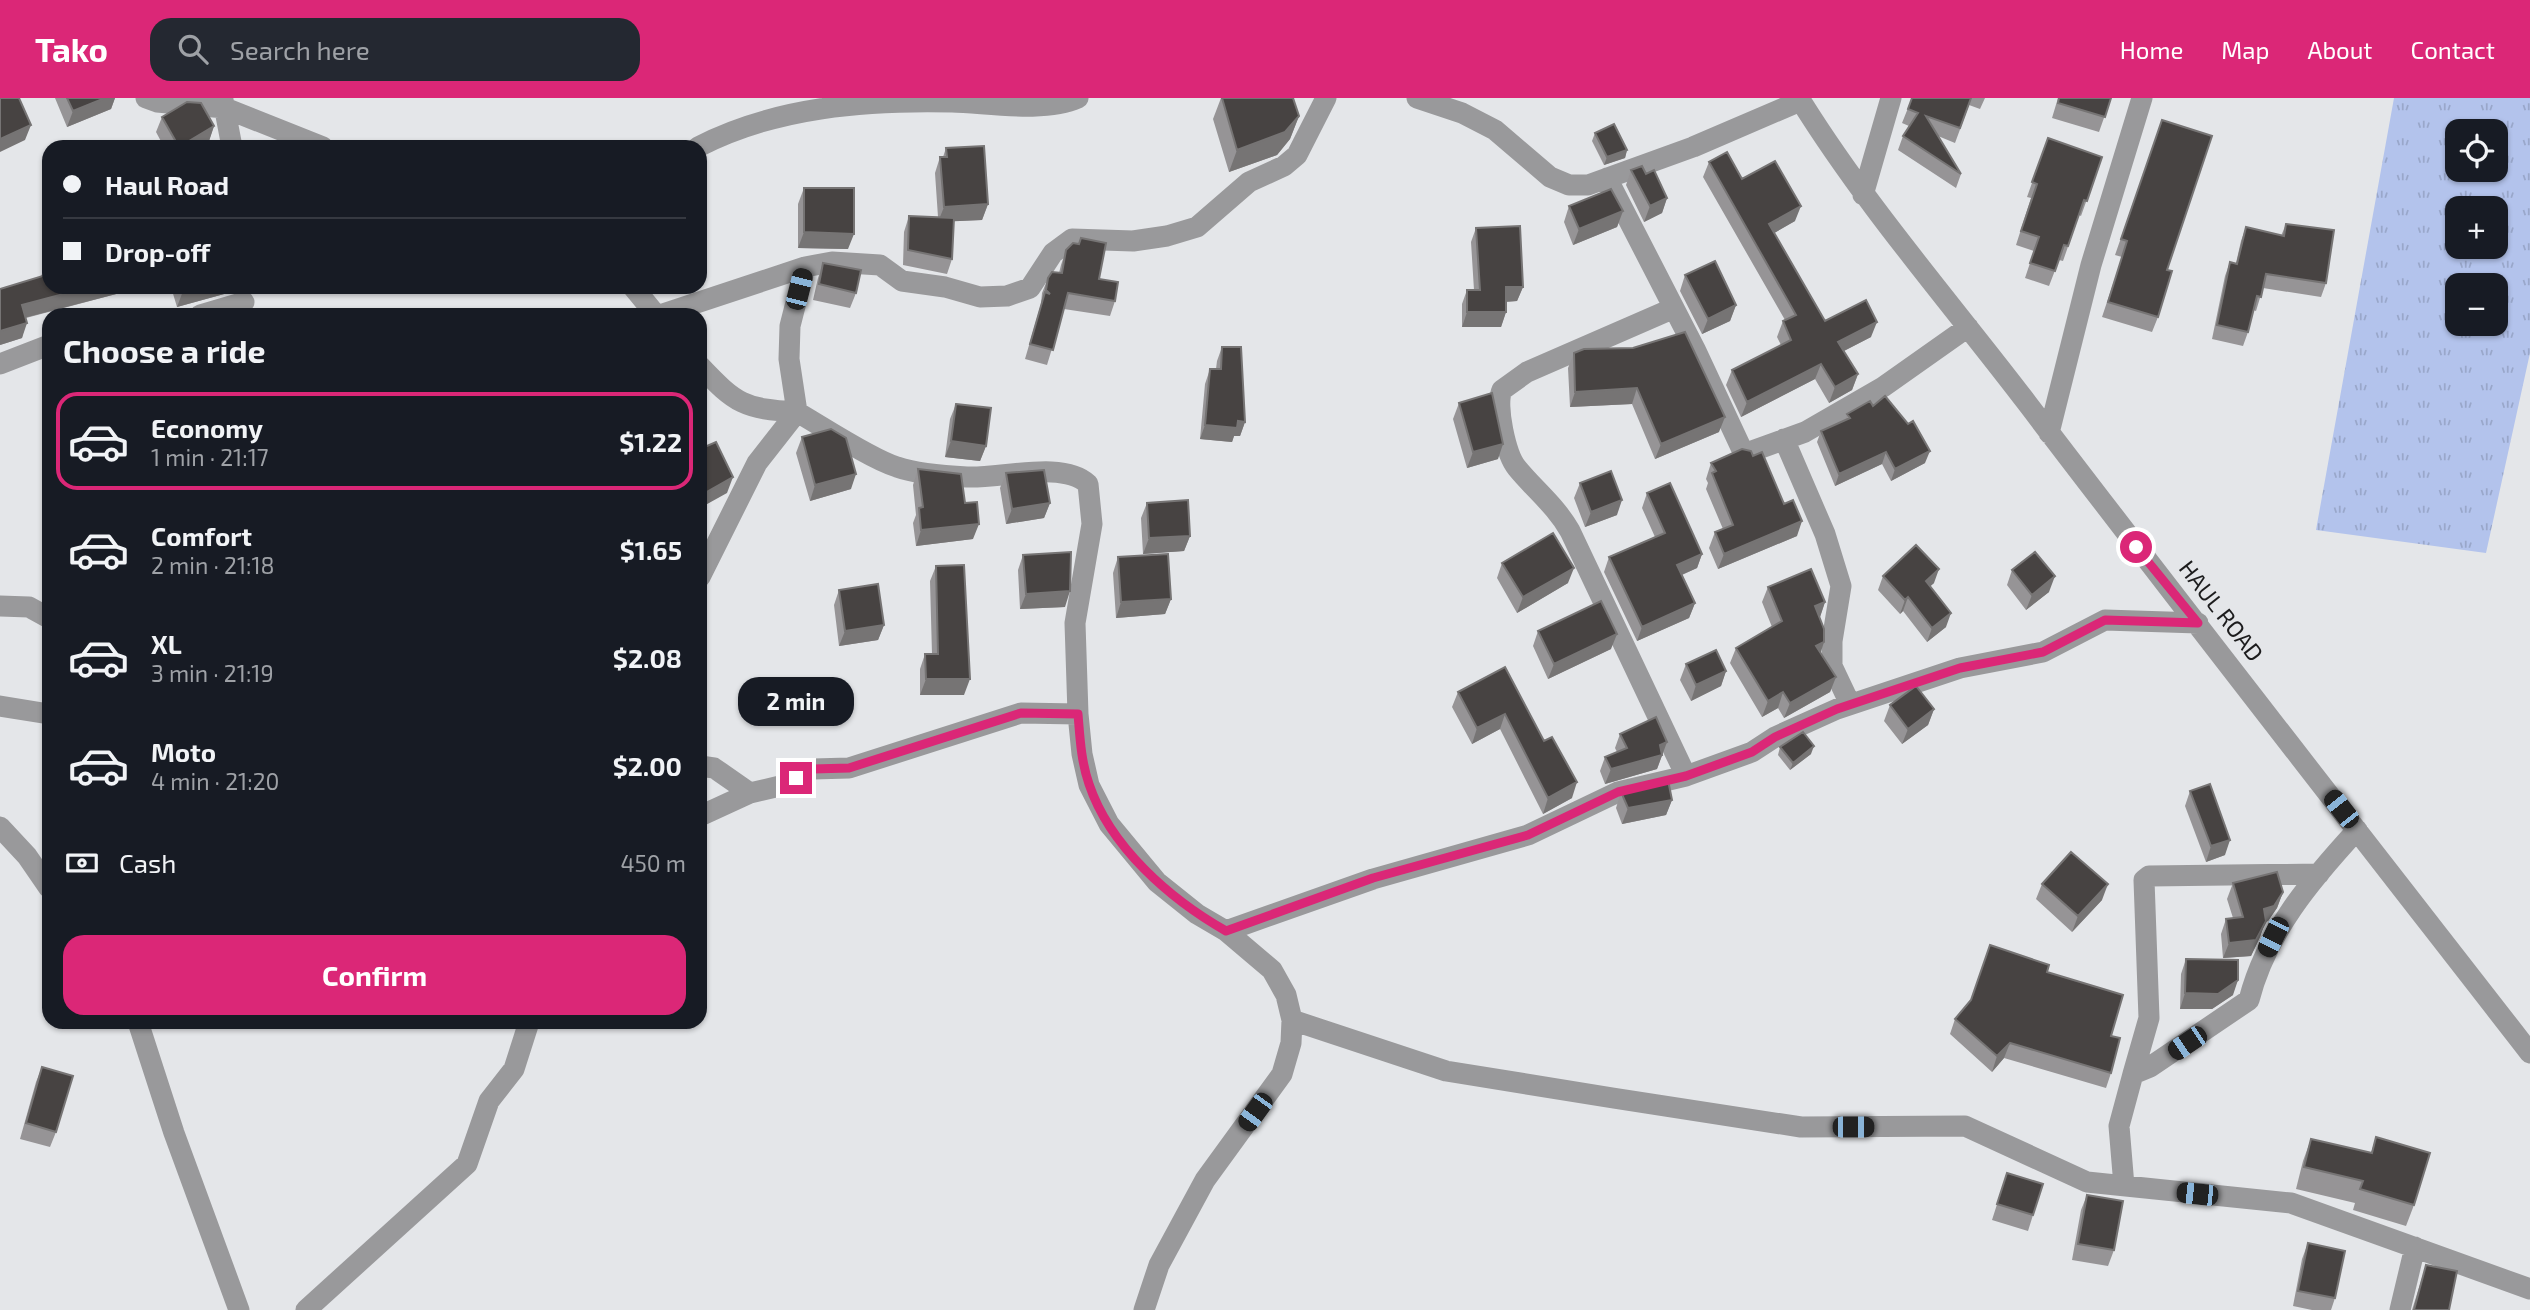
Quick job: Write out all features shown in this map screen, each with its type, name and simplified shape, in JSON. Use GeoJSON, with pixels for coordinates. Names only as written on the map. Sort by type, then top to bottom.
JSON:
{"type":"FeatureCollection","features":[{"type":"Feature","properties":{"kind":"street"},"geometry":{"type":"LineString","coordinates":[[146,98],[157,102],[224,103],[307,140]]}},
{"type":"Feature","properties":{"kind":"street"},"geometry":{"type":"LineString","coordinates":[[707,142],[724,134],[782,116],[855,105],[922,102],[1042,106],[1078,98]]}},
{"type":"Feature","properties":{"kind":"street"},"geometry":{"type":"LineString","coordinates":[[679,308],[805,267],[832,262],[880,265],[902,281],[945,287],[980,297],[1007,296],[1030,288],[1053,253],[1072,239],[1133,242],[1197,227],[1250,182],[1284,166],[1297,155],[1326,98]]}},
{"type":"Feature","properties":{"kind":"street"},"geometry":{"type":"LineString","coordinates":[[1417,98],[1462,113],[1495,130],[1550,177],[1569,185],[1588,185],[1693,147],[1799,99]]}},
{"type":"Feature","properties":{"kind":"street"},"geometry":{"type":"LineString","coordinates":[[1863,195],[1891,98]]}},
{"type":"Feature","properties":{"kind":"street"},"geometry":{"type":"LineString","coordinates":[[2049,433],[2087,279],[2143,98]]}},
{"type":"Feature","properties":{"kind":"street","name":"HAUL ROAD"},"geometry":{"type":"LineString","coordinates":[[1799,99],[1863,195],[2530,1053]]}},
{"type":"Feature","properties":{"kind":"street"},"geometry":{"type":"LineString","coordinates":[[224,103],[231,140]]}},
{"type":"Feature","properties":{"kind":"street"},"geometry":{"type":"LineString","coordinates":[[1607,178],[1674,308],[1744,454],[1805,432],[1883,387],[1968,327]]}},
{"type":"Feature","properties":{"kind":"street"},"geometry":{"type":"LineString","coordinates":[[707,563],[757,463],[797,412],[789,359],[790,326],[805,267]]}},
{"type":"Feature","properties":{"kind":"street"},"geometry":{"type":"LineString","coordinates":[[639,294],[652,308]]}},
{"type":"Feature","properties":{"kind":"street"},"geometry":{"type":"LineString","coordinates":[[222,308],[244,301]]}},
{"type":"Feature","properties":{"kind":"street"},"geometry":{"type":"LineString","coordinates":[[1674,308],[1527,373],[1502,390],[1498,409],[1514,466],[1558,509],[1686,776]]}},
{"type":"Feature","properties":{"kind":"street"},"geometry":{"type":"LineString","coordinates":[[0,364],[42,348]]}},
{"type":"Feature","properties":{"kind":"street"},"geometry":{"type":"LineString","coordinates":[[707,373],[731,398],[751,408],[797,412],[896,467],[968,477],[1017,472],[1059,474],[1081,477],[1088,484],[1092,524],[1075,623],[1078,714],[1082,754],[1089,785],[1109,824],[1157,882],[1197,914],[1226,931],[1272,970],[1286,995],[1292,1020],[1292,1043],[1282,1074],[1205,1180],[1159,1265],[1144,1310]]}},
{"type":"Feature","properties":{"kind":"street"},"geometry":{"type":"LineString","coordinates":[[1784,439],[1825,534],[1841,586],[1832,641],[1832,667],[1850,705]]}},
{"type":"Feature","properties":{"kind":"street"},"geometry":{"type":"LineString","coordinates":[[0,606],[29,607],[42,614]]}},
{"type":"Feature","properties":{"kind":"street"},"geometry":{"type":"LineString","coordinates":[[1226,931],[1373,878],[1528,835],[1618,792],[1686,776],[1752,752],[1775,737],[1850,705],[1960,668],[2043,652],[2105,620],[2198,623]]}},
{"type":"Feature","properties":{"kind":"street"},"geometry":{"type":"LineString","coordinates":[[0,706],[42,712]]}},
{"type":"Feature","properties":{"kind":"street"},"geometry":{"type":"LineString","coordinates":[[707,813],[750,793],[780,786],[813,769],[849,768],[1021,713],[1078,714]]}},
{"type":"Feature","properties":{"kind":"street"},"geometry":{"type":"LineString","coordinates":[[707,767],[714,768],[750,793]]}},
{"type":"Feature","properties":{"kind":"street"},"geometry":{"type":"LineString","coordinates":[[0,827],[27,856],[42,878]]}},
{"type":"Feature","properties":{"kind":"street"},"geometry":{"type":"LineString","coordinates":[[2133,1074],[2150,1067],[2249,1000],[2256,972],[2273,937],[2319,874],[2357,830]]}},
{"type":"Feature","properties":{"kind":"street"},"geometry":{"type":"LineString","coordinates":[[2124,1186],[2119,1126],[2149,1018],[2144,880],[2149,876],[2319,874]]}},
{"type":"Feature","properties":{"kind":"street"},"geometry":{"type":"LineString","coordinates":[[1292,1020],[1446,1071],[1613,1098],[1801,1127],[1965,1126],[2087,1182],[2291,1203],[2530,1289]]}},
{"type":"Feature","properties":{"kind":"street"},"geometry":{"type":"LineString","coordinates":[[140,1029],[174,1133],[239,1310]]}},
{"type":"Feature","properties":{"kind":"street"},"geometry":{"type":"LineString","coordinates":[[306,1310],[467,1164],[489,1101],[514,1069],[527,1029]]}},
{"type":"Feature","properties":{"kind":"street"},"geometry":{"type":"LineString","coordinates":[[2400,1310],[2415,1247]]}},
{"type":"Feature","properties":{"kind":"green space"},"geometry":{"type":"Polygon","coordinates":[[[2394,98],[2530,98],[2530,353],[2486,553],[2316,530],[2394,98]]]}},
{"type":"Feature","properties":{"kind":"building"},"geometry":{"type":"Polygon","coordinates":[[[0,98],[19,98],[31,125],[0,139],[0,98]]]}},
{"type":"Feature","properties":{"kind":"building"},"geometry":{"type":"Polygon","coordinates":[[[67,98],[105,98],[73,111],[67,98]]]}},
{"type":"Feature","properties":{"kind":"building"},"geometry":{"type":"Polygon","coordinates":[[[1222,98],[1293,98],[1299,116],[1285,132],[1237,150],[1222,98]]]}},
{"type":"Feature","properties":{"kind":"building"},"geometry":{"type":"Polygon","coordinates":[[[1912,98],[1971,98],[1960,128],[1926,116],[1961,174],[1903,136],[1918,113],[1908,109],[1912,98]]]}},
{"type":"Feature","properties":{"kind":"building"},"geometry":{"type":"Polygon","coordinates":[[[2059,98],[2111,98],[2105,117],[2058,103],[2059,98]]]}},
{"type":"Feature","properties":{"kind":"building"},"geometry":{"type":"Polygon","coordinates":[[[187,102],[201,103],[214,126],[191,140],[175,140],[162,117],[187,102]]]}},
{"type":"Feature","properties":{"kind":"building"},"geometry":{"type":"Polygon","coordinates":[[[2162,120],[2212,136],[2167,270],[2172,271],[2158,317],[2108,302],[2127,241],[2121,239],[2162,120]]]}},
{"type":"Feature","properties":{"kind":"building"},"geometry":{"type":"Polygon","coordinates":[[[1614,124],[1627,150],[1607,157],[1595,133],[1614,124]]]}},
{"type":"Feature","properties":{"kind":"building"},"geometry":{"type":"Polygon","coordinates":[[[2048,138],[2102,157],[2087,201],[2084,200],[2068,246],[2064,245],[2055,271],[2030,263],[2039,237],[2021,231],[2037,184],[2032,182],[2048,138]]]}},
{"type":"Feature","properties":{"kind":"building"},"geometry":{"type":"Polygon","coordinates":[[[984,146],[988,204],[944,207],[940,157],[947,157],[946,148],[984,146]]]}},
{"type":"Feature","properties":{"kind":"building"},"geometry":{"type":"Polygon","coordinates":[[[1727,152],[1742,179],[1775,161],[1801,206],[1769,224],[1825,321],[1866,300],[1877,322],[1838,342],[1858,374],[1835,387],[1821,364],[1747,402],[1732,370],[1791,340],[1783,321],[1796,315],[1709,162],[1727,152]]]}},
{"type":"Feature","properties":{"kind":"building"},"geometry":{"type":"Polygon","coordinates":[[[1642,166],[1646,174],[1654,170],[1667,198],[1650,206],[1631,170],[1642,166]]]}},
{"type":"Feature","properties":{"kind":"building"},"geometry":{"type":"Polygon","coordinates":[[[804,188],[854,188],[854,234],[804,232],[804,188]]]}},
{"type":"Feature","properties":{"kind":"building"},"geometry":{"type":"Polygon","coordinates":[[[1611,189],[1623,211],[1579,229],[1569,206],[1611,189]]]}},
{"type":"Feature","properties":{"kind":"building"},"geometry":{"type":"Polygon","coordinates":[[[909,216],[954,218],[952,259],[908,250],[909,216]]]}},
{"type":"Feature","properties":{"kind":"building"},"geometry":{"type":"Polygon","coordinates":[[[2286,224],[2334,230],[2326,283],[2266,274],[2248,332],[2217,325],[2230,262],[2237,264],[2246,227],[2284,236],[2286,224]]]}},
{"type":"Feature","properties":{"kind":"building"},"geometry":{"type":"Polygon","coordinates":[[[1520,226],[1523,287],[1506,287],[1506,312],[1467,312],[1467,290],[1480,290],[1476,228],[1520,226]]]}},
{"type":"Feature","properties":{"kind":"building"},"geometry":{"type":"Polygon","coordinates":[[[1081,238],[1106,243],[1099,279],[1118,282],[1115,301],[1068,293],[1053,350],[1030,344],[1045,292],[1050,294],[1046,290],[1048,278],[1052,272],[1062,273],[1066,250],[1073,243],[1079,244],[1081,238]]]}},
{"type":"Feature","properties":{"kind":"building"},"geometry":{"type":"Polygon","coordinates":[[[1715,261],[1736,305],[1708,319],[1685,275],[1715,261]]]}},
{"type":"Feature","properties":{"kind":"building"},"geometry":{"type":"Polygon","coordinates":[[[823,263],[861,270],[856,293],[819,284],[823,263]]]}},
{"type":"Feature","properties":{"kind":"building"},"geometry":{"type":"Polygon","coordinates":[[[42,276],[42,294],[64,294],[22,305],[27,323],[0,331],[0,289],[42,276]]]}},
{"type":"Feature","properties":{"kind":"building"},"geometry":{"type":"Polygon","coordinates":[[[1685,332],[1725,417],[1661,444],[1637,388],[1575,392],[1574,353],[1584,349],[1633,348],[1685,332]]]}},
{"type":"Feature","properties":{"kind":"building"},"geometry":{"type":"Polygon","coordinates":[[[1222,347],[1241,347],[1245,422],[1238,421],[1237,428],[1205,425],[1210,369],[1221,369],[1222,347]]]}},
{"type":"Feature","properties":{"kind":"building"},"geometry":{"type":"Polygon","coordinates":[[[1492,393],[1503,444],[1473,452],[1459,403],[1492,393]]]}},
{"type":"Feature","properties":{"kind":"building"},"geometry":{"type":"Polygon","coordinates":[[[1885,396],[1908,424],[1913,421],[1930,451],[1895,469],[1886,452],[1839,474],[1821,431],[1850,418],[1847,414],[1870,401],[1873,406],[1885,396]]]}},
{"type":"Feature","properties":{"kind":"building"},"geometry":{"type":"Polygon","coordinates":[[[956,404],[991,408],[986,446],[951,441],[956,404]]]}},
{"type":"Feature","properties":{"kind":"building"},"geometry":{"type":"Polygon","coordinates":[[[831,429],[846,438],[856,474],[815,485],[802,437],[831,429]]]}},
{"type":"Feature","properties":{"kind":"building"},"geometry":{"type":"Polygon","coordinates":[[[716,442],[733,477],[707,492],[707,446],[716,442]]]}},
{"type":"Feature","properties":{"kind":"building"},"geometry":{"type":"Polygon","coordinates":[[[1742,449],[1751,451],[1753,456],[1762,452],[1784,504],[1793,500],[1802,521],[1724,554],[1715,532],[1733,525],[1712,473],[1716,471],[1711,463],[1742,449]]]}},
{"type":"Feature","properties":{"kind":"building"},"geometry":{"type":"Polygon","coordinates":[[[918,469],[961,474],[965,503],[977,502],[979,524],[921,530],[919,508],[923,507],[918,469]]]}},
{"type":"Feature","properties":{"kind":"building"},"geometry":{"type":"Polygon","coordinates":[[[1044,470],[1050,503],[1012,509],[1006,473],[1044,470]]]}},
{"type":"Feature","properties":{"kind":"building"},"geometry":{"type":"Polygon","coordinates":[[[1611,471],[1622,500],[1591,512],[1580,483],[1611,471]]]}},
{"type":"Feature","properties":{"kind":"building"},"geometry":{"type":"Polygon","coordinates":[[[1670,483],[1702,554],[1677,565],[1695,603],[1642,627],[1609,557],[1665,533],[1647,493],[1670,483]]]}},
{"type":"Feature","properties":{"kind":"building"},"geometry":{"type":"Polygon","coordinates":[[[1188,500],[1190,536],[1149,538],[1147,503],[1188,500]]]}},
{"type":"Feature","properties":{"kind":"building"},"geometry":{"type":"Polygon","coordinates":[[[1553,533],[1574,568],[1523,597],[1502,563],[1553,533]]]}},
{"type":"Feature","properties":{"kind":"building"},"geometry":{"type":"Polygon","coordinates":[[[1916,545],[1939,569],[1926,581],[1951,613],[1932,628],[1908,597],[1905,600],[1883,576],[1916,545]]]}},
{"type":"Feature","properties":{"kind":"building"},"geometry":{"type":"Polygon","coordinates":[[[1071,552],[1070,591],[1026,594],[1023,555],[1071,552]]]}},
{"type":"Feature","properties":{"kind":"building"},"geometry":{"type":"Polygon","coordinates":[[[2035,552],[2055,576],[2032,595],[2012,570],[2035,552]]]}},
{"type":"Feature","properties":{"kind":"building"},"geometry":{"type":"Polygon","coordinates":[[[1168,554],[1171,599],[1121,602],[1118,557],[1168,554]]]}},
{"type":"Feature","properties":{"kind":"building"},"geometry":{"type":"Polygon","coordinates":[[[964,565],[970,679],[926,679],[925,654],[938,654],[936,566],[964,565]]]}},
{"type":"Feature","properties":{"kind":"building"},"geometry":{"type":"Polygon","coordinates":[[[1811,569],[1825,602],[1815,606],[1824,629],[1824,642],[1816,646],[1836,677],[1790,703],[1783,692],[1768,701],[1736,648],[1782,621],[1768,587],[1811,569]]]}},
{"type":"Feature","properties":{"kind":"building"},"geometry":{"type":"Polygon","coordinates":[[[878,584],[884,625],[845,631],[839,590],[878,584]]]}},
{"type":"Feature","properties":{"kind":"building"},"geometry":{"type":"Polygon","coordinates":[[[1601,601],[1617,634],[1554,664],[1538,631],[1601,601]]]}},
{"type":"Feature","properties":{"kind":"building"},"geometry":{"type":"Polygon","coordinates":[[[1716,650],[1726,671],[1696,685],[1686,664],[1716,650]]]}},
{"type":"Feature","properties":{"kind":"building"},"geometry":{"type":"Polygon","coordinates":[[[1505,667],[1544,741],[1552,737],[1577,782],[1548,798],[1505,714],[1477,728],[1458,692],[1505,667]]]}},
{"type":"Feature","properties":{"kind":"building"},"geometry":{"type":"Polygon","coordinates":[[[1916,686],[1934,709],[1908,729],[1890,705],[1916,686]]]}},
{"type":"Feature","properties":{"kind":"building"},"geometry":{"type":"Polygon","coordinates":[[[1656,717],[1667,742],[1660,745],[1662,755],[1611,769],[1605,757],[1627,748],[1620,734],[1656,717]]]}},
{"type":"Feature","properties":{"kind":"building"},"geometry":{"type":"Polygon","coordinates":[[[1803,732],[1814,746],[1793,763],[1780,747],[1803,732]]]}},
{"type":"Feature","properties":{"kind":"building"},"geometry":{"type":"Polygon","coordinates":[[[1668,780],[1672,800],[1628,808],[1621,792],[1668,780]]]}},
{"type":"Feature","properties":{"kind":"building"},"geometry":{"type":"Polygon","coordinates":[[[2210,784],[2230,840],[2211,846],[2190,791],[2210,784]]]}},
{"type":"Feature","properties":{"kind":"building"},"geometry":{"type":"Polygon","coordinates":[[[2071,852],[2108,884],[2078,916],[2042,884],[2071,852]]]}},
{"type":"Feature","properties":{"kind":"building"},"geometry":{"type":"Polygon","coordinates":[[[2277,872],[2283,892],[2274,906],[2264,909],[2266,921],[2256,940],[2229,943],[2226,919],[2243,917],[2233,883],[2277,872]]]}},
{"type":"Feature","properties":{"kind":"building"},"geometry":{"type":"Polygon","coordinates":[[[1990,945],[2049,965],[2047,972],[2123,995],[2111,1036],[2120,1038],[2111,1073],[2010,1043],[1997,1056],[1955,1019],[1971,1000],[1990,945]]]}},
{"type":"Feature","properties":{"kind":"building"},"geometry":{"type":"Polygon","coordinates":[[[2186,959],[2238,960],[2238,980],[2218,994],[2185,993],[2186,959]]]}},
{"type":"Feature","properties":{"kind":"building"},"geometry":{"type":"Polygon","coordinates":[[[42,1067],[73,1076],[56,1132],[26,1123],[42,1067]]]}},
{"type":"Feature","properties":{"kind":"building"},"geometry":{"type":"Polygon","coordinates":[[[2376,1137],[2430,1153],[2414,1205],[2360,1189],[2363,1181],[2304,1167],[2311,1139],[2372,1153],[2376,1137]]]}},
{"type":"Feature","properties":{"kind":"building"},"geometry":{"type":"Polygon","coordinates":[[[2007,1173],[2043,1184],[2033,1215],[1997,1204],[2007,1173]]]}},
{"type":"Feature","properties":{"kind":"building"},"geometry":{"type":"Polygon","coordinates":[[[2087,1195],[2123,1201],[2114,1250],[2078,1244],[2087,1195]]]}},
{"type":"Feature","properties":{"kind":"building"},"geometry":{"type":"Polygon","coordinates":[[[2308,1243],[2345,1251],[2335,1298],[2298,1291],[2308,1243]]]}},
{"type":"Feature","properties":{"kind":"building"},"geometry":{"type":"Polygon","coordinates":[[[2426,1265],[2457,1271],[2449,1310],[2414,1310],[2426,1265]]]}},
{"type":"Feature","properties":{"kind":"route"},"geometry":{"type":"LineString","coordinates":[[796,778],[813,769],[849,768],[1021,713],[1078,714],[1082,754],[1089,785],[1109,824],[1157,882],[1197,914],[1226,931],[1373,878],[1528,835],[1618,792],[1686,776],[1752,752],[1775,737],[1837,709],[1960,668],[2043,652],[2078,636],[2095,623],[2105,620],[2134,620],[2198,623],[2136,547]]}}]}
